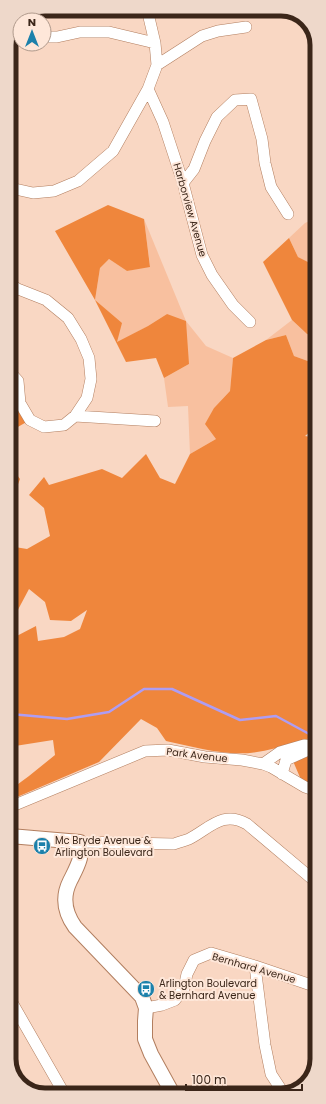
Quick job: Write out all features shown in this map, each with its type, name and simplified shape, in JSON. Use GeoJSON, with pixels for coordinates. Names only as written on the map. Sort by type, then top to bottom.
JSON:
{"type":"FeatureCollection","features":[{"type":"Feature","properties":{"kind":"main road"},"geometry":{"type":"LineString","coordinates":[[16,837],[80,842],[80,858],[66,894],[66,908],[69,919],[142,997],[146,1008],[144,1021],[145,1038],[151,1054],[170,1088]]}},
{"type":"Feature","properties":{"kind":"street"},"geometry":{"type":"LineString","coordinates":[[16,188],[33,193],[54,191],[78,181],[113,151],[148,89],[157,65],[155,43],[149,16]]}},
{"type":"Feature","properties":{"kind":"street"},"geometry":{"type":"LineString","coordinates":[[157,65],[202,36],[218,31],[246,27]]}},
{"type":"Feature","properties":{"kind":"street"},"geometry":{"type":"LineString","coordinates":[[52,37],[80,32],[109,32],[155,43]]}},
{"type":"Feature","properties":{"kind":"street","name":"Harborview Avenue"},"geometry":{"type":"LineString","coordinates":[[148,89],[164,122],[183,183],[202,255],[212,275],[233,305],[250,322]]}},
{"type":"Feature","properties":{"kind":"street"},"geometry":{"type":"LineString","coordinates":[[183,183],[194,169],[204,141],[217,117],[235,100],[251,99],[262,139],[265,162],[271,187],[288,214]]}},
{"type":"Feature","properties":{"kind":"street"},"geometry":{"type":"LineString","coordinates":[[16,288],[46,300],[68,318],[81,339],[89,358],[91,378],[87,398],[75,416],[64,425],[44,426],[30,420],[20,403],[18,381],[16,379]]}},
{"type":"Feature","properties":{"kind":"street"},"geometry":{"type":"LineString","coordinates":[[75,416],[155,421]]}},
{"type":"Feature","properties":{"kind":"street"},"geometry":{"type":"LineString","coordinates":[[263,764],[277,753],[285,756],[306,751],[310,748]]}},
{"type":"Feature","properties":{"kind":"street","name":"Park Avenue"},"geometry":{"type":"LineString","coordinates":[[16,805],[145,751],[168,750],[205,757],[242,760],[263,764],[310,789]]}},
{"type":"Feature","properties":{"kind":"street"},"geometry":{"type":"LineString","coordinates":[[282,774],[285,756]]}},
{"type":"Feature","properties":{"kind":"street"},"geometry":{"type":"LineString","coordinates":[[80,842],[174,844],[188,839],[222,819],[239,819],[310,877]]}},
{"type":"Feature","properties":{"kind":"street","name":"Bernhard Avenue"},"geometry":{"type":"LineString","coordinates":[[146,1008],[162,1005],[175,1000],[184,988],[187,974],[194,960],[211,954],[310,984]]}},
{"type":"Feature","properties":{"kind":"street"},"geometry":{"type":"LineString","coordinates":[[255,966],[265,1045],[271,1074],[280,1088]]}},
{"type":"Feature","properties":{"kind":"street"},"geometry":{"type":"LineString","coordinates":[[16,1009],[61,1088]]}},
{"type":"Feature","properties":{"kind":"shaded area"},"geometry":{"type":"Polygon","coordinates":[[[108,205],[144,219],[150,267],[127,271],[109,259],[100,268],[95,300],[55,231],[108,205]]]}},
{"type":"Feature","properties":{"kind":"shaded area"},"geometry":{"type":"Polygon","coordinates":[[[144,219],[186,321],[206,346],[233,358],[230,391],[214,408],[216,439],[190,454],[188,406],[168,407],[164,378],[189,364],[167,314],[117,343],[95,300],[100,268],[109,259],[127,271],[150,266],[144,219]]]}},
{"type":"Feature","properties":{"kind":"shaded area"},"geometry":{"type":"Polygon","coordinates":[[[310,221],[310,263],[298,257],[289,238],[305,223],[310,221]]]}},
{"type":"Feature","properties":{"kind":"shaded area"},"geometry":{"type":"Polygon","coordinates":[[[289,238],[298,257],[310,263],[310,335],[292,320],[263,262],[289,238]]]}},
{"type":"Feature","properties":{"kind":"shaded area"},"geometry":{"type":"Polygon","coordinates":[[[95,300],[122,323],[117,342],[167,314],[186,321],[189,364],[164,378],[156,358],[126,362],[95,300]]]}},
{"type":"Feature","properties":{"kind":"shaded area"},"geometry":{"type":"Polygon","coordinates":[[[292,320],[310,335],[310,362],[294,356],[286,335],[266,340],[292,320]]]}},
{"type":"Feature","properties":{"kind":"shaded area"},"geometry":{"type":"Polygon","coordinates":[[[286,335],[294,356],[310,362],[310,432],[305,436],[310,437],[310,738],[257,752],[223,752],[166,741],[157,728],[141,719],[99,762],[16,797],[16,786],[55,755],[53,740],[16,746],[16,636],[36,626],[38,641],[64,637],[80,629],[87,610],[71,621],[50,620],[45,602],[29,589],[16,613],[16,547],[27,549],[50,536],[44,508],[29,495],[44,477],[49,485],[102,469],[122,478],[146,454],[160,478],[175,484],[190,454],[216,439],[205,424],[214,408],[230,391],[233,358],[266,340],[286,335]]]}},
{"type":"Feature","properties":{"kind":"shaded area"},"geometry":{"type":"Polygon","coordinates":[[[16,387],[30,420],[16,428],[16,387]]]}},
{"type":"Feature","properties":{"kind":"shaded area"},"geometry":{"type":"Polygon","coordinates":[[[16,474],[20,479],[16,490],[16,474]]]}},
{"type":"Feature","properties":{"kind":"shaded area"},"geometry":{"type":"Polygon","coordinates":[[[310,752],[310,791],[305,789],[293,761],[310,752]]]}},
{"type":"Feature","properties":{"kind":"waterway"},"geometry":{"type":"LineString","coordinates":[[16,715],[67,719],[109,712],[144,689],[172,689],[240,720],[276,716],[310,734]]}},
{"type":"Feature","properties":{"kind":"place","name":"Mc Bryde Avenue & Arlington Boulevard"},"geometry":{"type":"Point","coordinates":[42,846]}},
{"type":"Feature","properties":{"kind":"place","name":"Arlington Boulevard & Bernhard Avenue"},"geometry":{"type":"Point","coordinates":[146,989]}}]}
